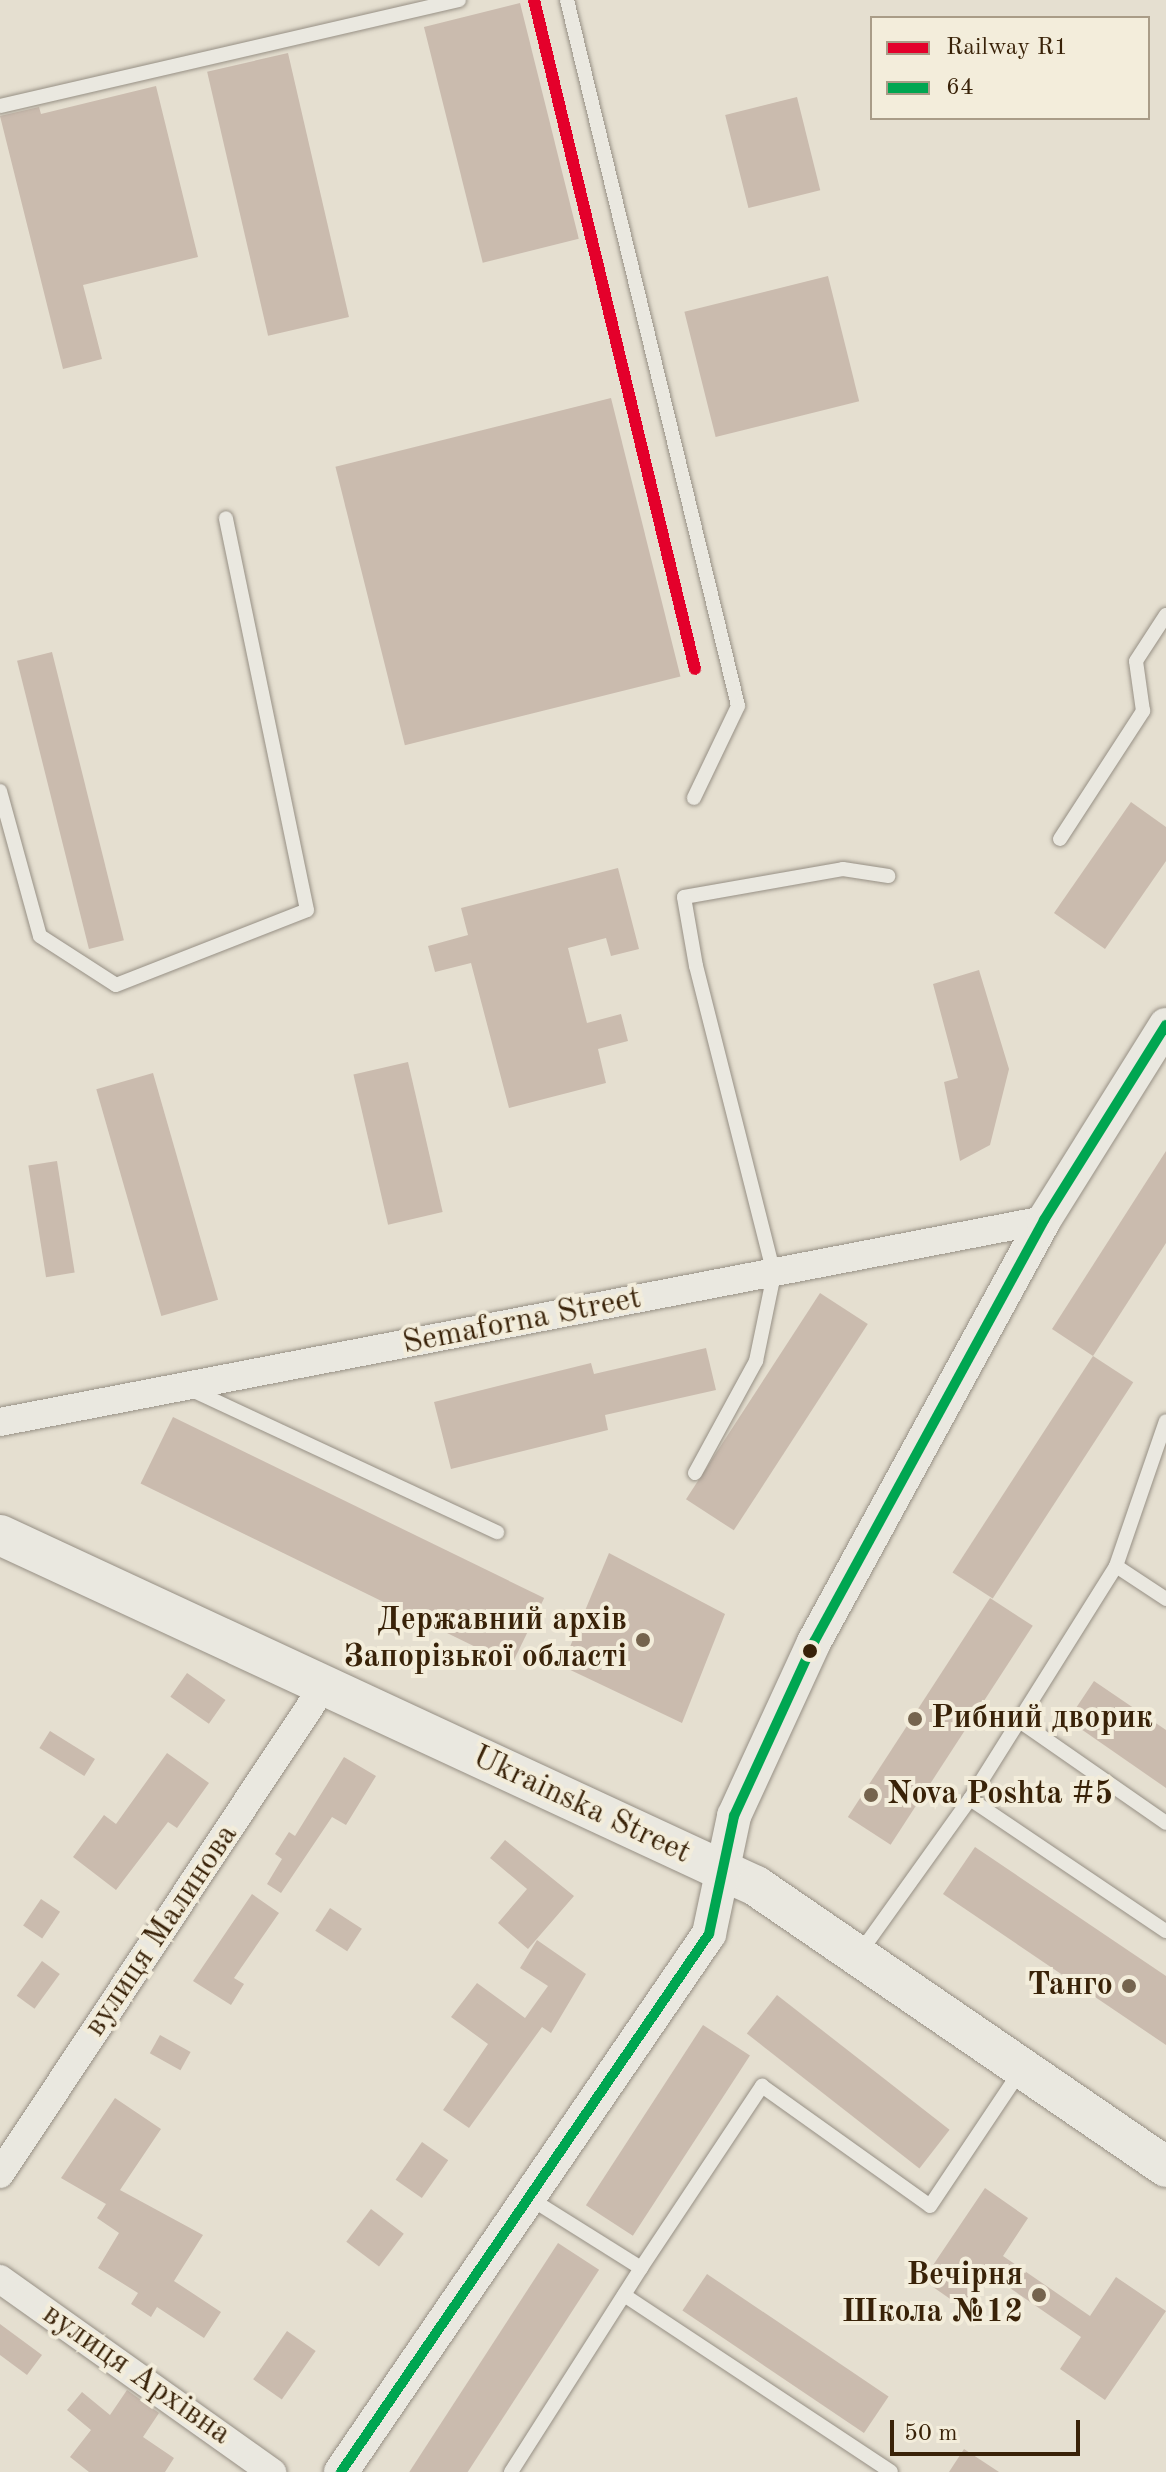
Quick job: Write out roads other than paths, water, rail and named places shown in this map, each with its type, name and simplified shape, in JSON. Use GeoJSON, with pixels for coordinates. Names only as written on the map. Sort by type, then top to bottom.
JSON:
{"type":"FeatureCollection","features":[{"type":"Feature","properties":{"kind":"main road","name":"Ukrainska Street"},"geometry":{"type":"LineString","coordinates":[[0,1535],[756,1886],[1166,2167]]}},
{"type":"Feature","properties":{"kind":"street"},"geometry":{"type":"LineString","coordinates":[[341,2472],[709,1934],[734,1816],[814,1642],[1044,1220],[1166,1025]]}},
{"type":"Feature","properties":{"kind":"street","name":"Semaforna Street"},"geometry":{"type":"LineString","coordinates":[[0,1422],[1044,1220]]}},
{"type":"Feature","properties":{"kind":"street","name":"вулиця Малинова"},"geometry":{"type":"LineString","coordinates":[[0,2174],[323,1687]]}},
{"type":"Feature","properties":{"kind":"street","name":"вулиця Архівна"},"geometry":{"type":"LineString","coordinates":[[0,2279],[272,2472]]}},
{"type":"Feature","properties":{"kind":"lane"},"geometry":{"type":"LineString","coordinates":[[0,106],[459,0]]}},
{"type":"Feature","properties":{"kind":"lane"},"geometry":{"type":"LineString","coordinates":[[567,0],[738,706],[694,798]]}},
{"type":"Feature","properties":{"kind":"lane"},"geometry":{"type":"LineString","coordinates":[[0,791],[40,936],[116,985],[307,910],[226,518]]}},
{"type":"Feature","properties":{"kind":"lane"},"geometry":{"type":"LineString","coordinates":[[1060,839],[1143,711],[1136,661],[1166,615]]}},
{"type":"Feature","properties":{"kind":"lane"},"geometry":{"type":"LineString","coordinates":[[695,1473],[756,1361],[774,1274],[696,966],[684,897],[843,869],[888,876]]}},
{"type":"Feature","properties":{"kind":"lane"},"geometry":{"type":"LineString","coordinates":[[186,1387],[497,1532]]}},
{"type":"Feature","properties":{"kind":"lane"},"geometry":{"type":"LineString","coordinates":[[857,1956],[970,1799],[1116,1566],[1166,1421]]}},
{"type":"Feature","properties":{"kind":"lane"},"geometry":{"type":"LineString","coordinates":[[1116,1566],[1166,1599]]}},
{"type":"Feature","properties":{"kind":"lane"},"geometry":{"type":"LineString","coordinates":[[1018,1720],[1166,1823]]}},
{"type":"Feature","properties":{"kind":"lane"},"geometry":{"type":"LineString","coordinates":[[970,1799],[1166,1931]]}},
{"type":"Feature","properties":{"kind":"lane"},"geometry":{"type":"LineString","coordinates":[[511,2472],[762,2086],[930,2206],[1022,2069]]}},
{"type":"Feature","properties":{"kind":"lane"},"geometry":{"type":"LineString","coordinates":[[528,2197],[641,2268]]}},
{"type":"Feature","properties":{"kind":"lane"},"geometry":{"type":"LineString","coordinates":[[624,2295],[891,2472]]}},
{"type":"Feature","properties":{"kind":"rail line","name":"R1"},"geometry":{"type":"LineString","coordinates":[[534,0],[695,669]]}},
{"type":"Feature","properties":{"kind":"place","name":"Державний архів Запорізької області"},"geometry":{"type":"Point","coordinates":[643,1640]}},
{"type":"Feature","properties":{"kind":"place","name":"Рибний дворик"},"geometry":{"type":"Point","coordinates":[915,1719]}},
{"type":"Feature","properties":{"kind":"place","name":"Nova Poshta #5"},"geometry":{"type":"Point","coordinates":[871,1795]}},
{"type":"Feature","properties":{"kind":"place","name":"Танго"},"geometry":{"type":"Point","coordinates":[1129,1986]}},
{"type":"Feature","properties":{"kind":"place","name":"Вечірня Школа №12"},"geometry":{"type":"Point","coordinates":[1039,2295]}}]}
